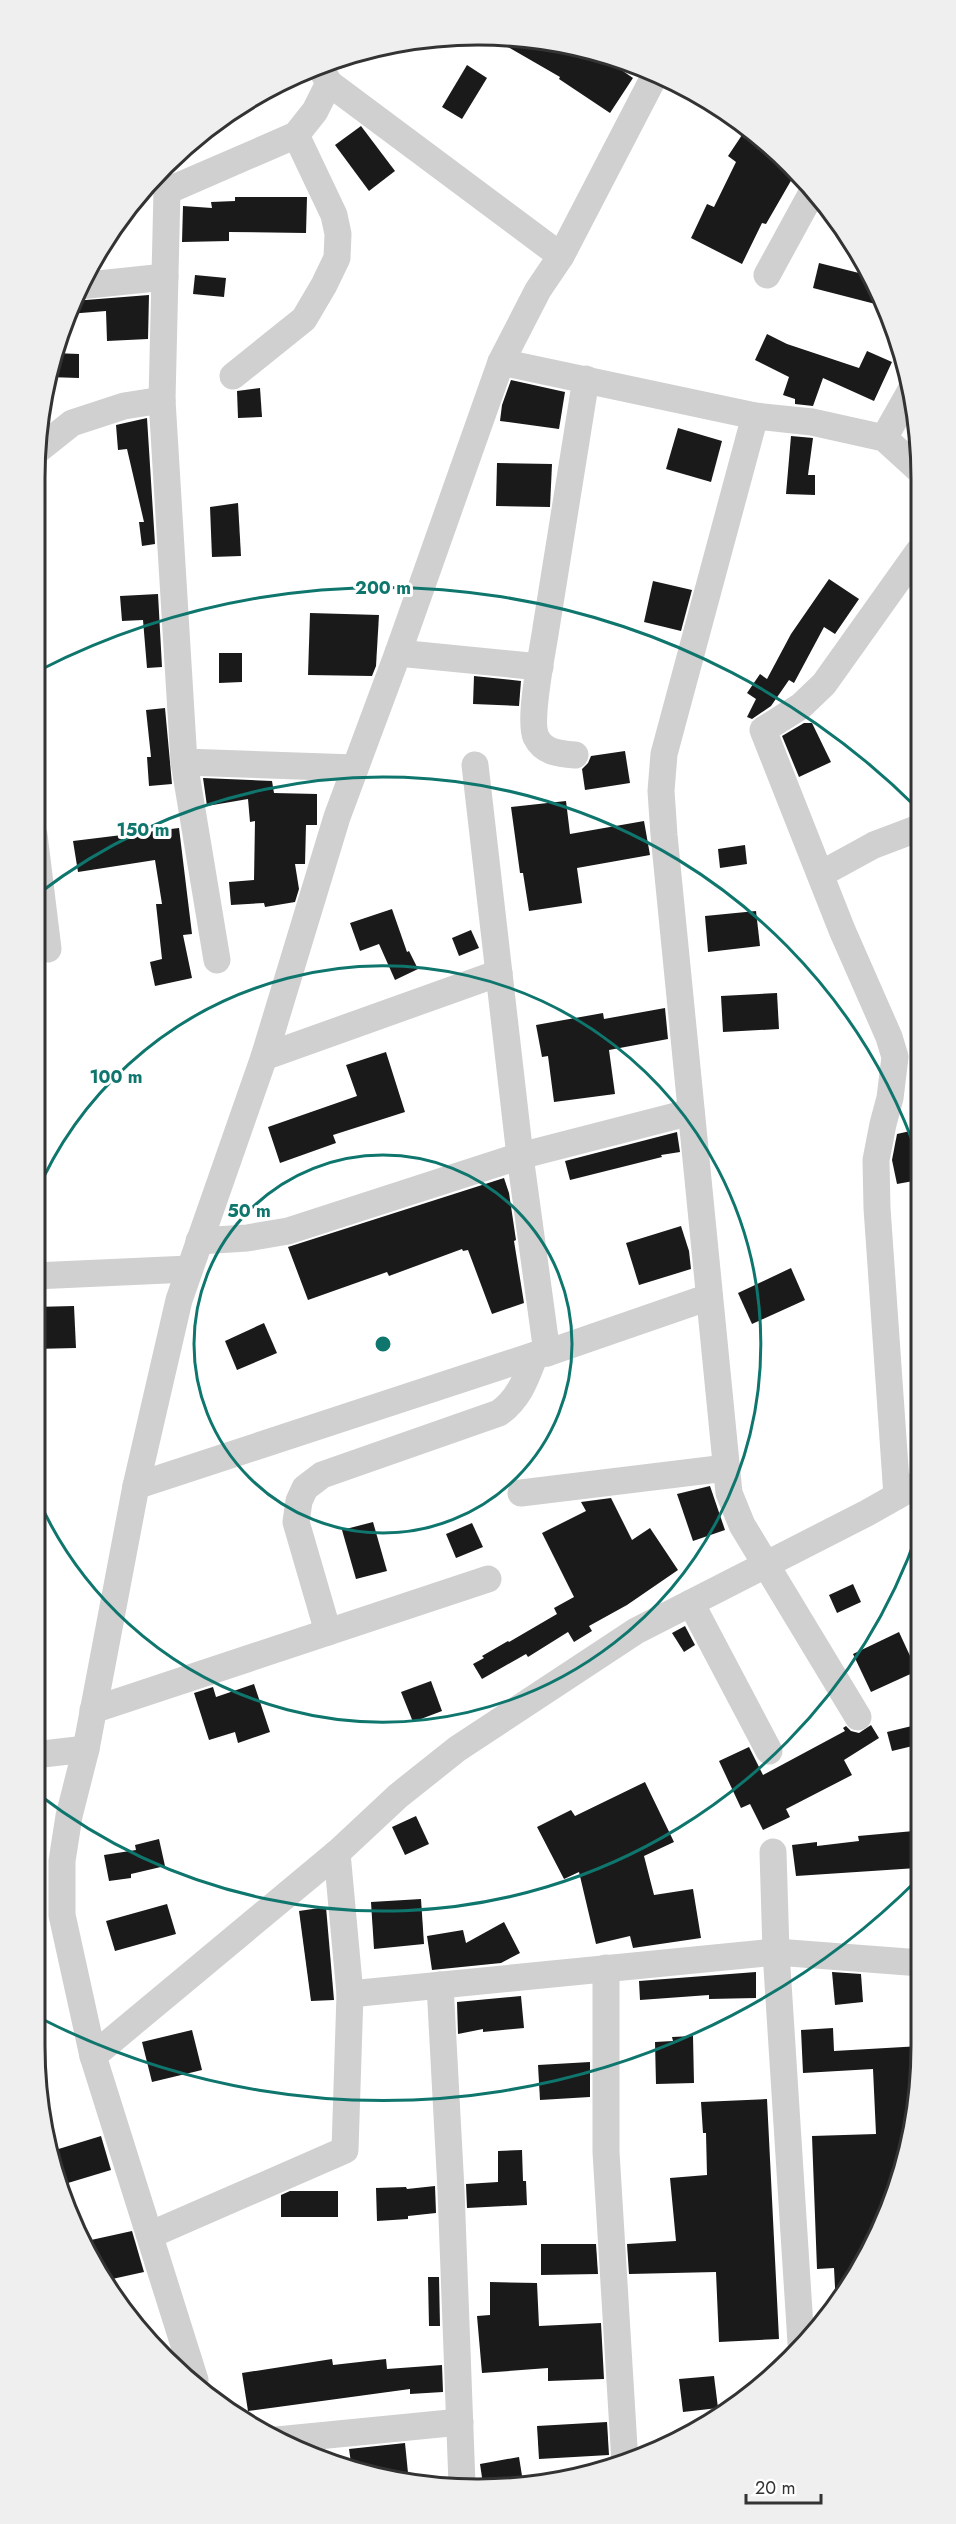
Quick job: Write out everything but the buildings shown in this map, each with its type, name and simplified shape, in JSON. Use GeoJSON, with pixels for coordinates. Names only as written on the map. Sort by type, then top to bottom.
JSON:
{"type":"FeatureCollection","features":[{"type":"Feature","properties":{"kind":"street"},"geometry":{"type":"LineString","coordinates":[[217,960],[184,762],[162,400],[167,191],[296,135],[315,111],[324,74],[561,256]]}},
{"type":"Feature","properties":{"kind":"street"},"geometry":{"type":"LineString","coordinates":[[192,2371],[93,2056],[62,1915],[62,1861],[69,1816],[86,1749],[136,1486],[179,1300],[264,1058],[337,817],[501,362],[538,290],[561,256],[651,81]]}},
{"type":"Feature","properties":{"kind":"street"},"geometry":{"type":"LineString","coordinates":[[233,376],[304,318],[337,258],[338,234],[334,215],[296,135]]}},
{"type":"Feature","properties":{"kind":"street"},"geometry":{"type":"LineString","coordinates":[[767,275],[809,199]]}},
{"type":"Feature","properties":{"kind":"street"},"geometry":{"type":"LineString","coordinates":[[91,285],[165,276]]}},
{"type":"Feature","properties":{"kind":"street"},"geometry":{"type":"LineString","coordinates":[[501,362],[755,416],[812,422],[884,438],[910,461]]}},
{"type":"Feature","properties":{"kind":"street"},"geometry":{"type":"LineString","coordinates":[[575,755],[556,754],[546,748],[537,738],[534,724],[540,667],[586,379]]}},
{"type":"Feature","properties":{"kind":"street"},"geometry":{"type":"LineString","coordinates":[[47,443],[72,423],[124,406],[162,400]]}},
{"type":"Feature","properties":{"kind":"street"},"geometry":{"type":"LineString","coordinates":[[884,438],[904,402]]}},
{"type":"Feature","properties":{"kind":"street"},"geometry":{"type":"LineString","coordinates":[[755,416],[664,754],[661,791],[664,835],[729,1493],[742,1525],[764,1564],[814,1641],[858,1717]]}},
{"type":"Feature","properties":{"kind":"street"},"geometry":{"type":"LineString","coordinates":[[897,1496],[877,1208],[876,1160],[891,1098],[895,1057],[889,1037],[842,930],[763,730],[801,706],[824,684],[911,562]]}},
{"type":"Feature","properties":{"kind":"street"},"geometry":{"type":"LineString","coordinates":[[398,653],[540,667]]}},
{"type":"Feature","properties":{"kind":"street"},"geometry":{"type":"LineString","coordinates":[[184,762],[355,768]]}},
{"type":"Feature","properties":{"kind":"street"},"geometry":{"type":"LineString","coordinates":[[328,1632],[296,1522],[299,1501],[305,1488],[322,1475],[499,1413],[520,1393],[541,1354],[475,765]]}},
{"type":"Feature","properties":{"kind":"street"},"geometry":{"type":"LineString","coordinates":[[820,874],[864,850],[911,831]]}},
{"type":"Feature","properties":{"kind":"street"},"geometry":{"type":"LineString","coordinates":[[45,925],[48,949]]}},
{"type":"Feature","properties":{"kind":"street"},"geometry":{"type":"LineString","coordinates":[[264,1058],[499,973]]}},
{"type":"Feature","properties":{"kind":"street"},"geometry":{"type":"LineString","coordinates":[[199,1241],[247,1238],[288,1232],[520,1156],[691,1112]]}},
{"type":"Feature","properties":{"kind":"street"},"geometry":{"type":"LineString","coordinates":[[45,1276],[189,1269]]}},
{"type":"Feature","properties":{"kind":"street"},"geometry":{"type":"LineString","coordinates":[[136,1486],[709,1298]]}},
{"type":"Feature","properties":{"kind":"street"},"geometry":{"type":"LineString","coordinates":[[521,1493],[726,1468]]}},
{"type":"Feature","properties":{"kind":"street"},"geometry":{"type":"LineString","coordinates":[[93,2056],[337,1853],[398,1796],[457,1749],[636,1631],[911,1488]]}},
{"type":"Feature","properties":{"kind":"street"},"geometry":{"type":"LineString","coordinates":[[93,1710],[488,1579]]}},
{"type":"Feature","properties":{"kind":"street"},"geometry":{"type":"LineString","coordinates":[[690,1602],[769,1751]]}},
{"type":"Feature","properties":{"kind":"street"},"geometry":{"type":"LineString","coordinates":[[45,1754],[86,1749]]}},
{"type":"Feature","properties":{"kind":"street"},"geometry":{"type":"LineString","coordinates":[[773,1852],[776,1952],[800,2335]]}},
{"type":"Feature","properties":{"kind":"street"},"geometry":{"type":"LineString","coordinates":[[150,2235],[345,2150],[350,1994],[337,1853]]}},
{"type":"Feature","properties":{"kind":"street"},"geometry":{"type":"LineString","coordinates":[[350,1994],[776,1952],[911,1962]]}},
{"type":"Feature","properties":{"kind":"street"},"geometry":{"type":"LineString","coordinates":[[606,1968],[606,2152],[624,2453]]}},
{"type":"Feature","properties":{"kind":"street"},"geometry":{"type":"LineString","coordinates":[[440,1985],[462,2478]]}},
{"type":"Feature","properties":{"kind":"street"},"geometry":{"type":"LineString","coordinates":[[295,2438],[460,2422]]}}]}
